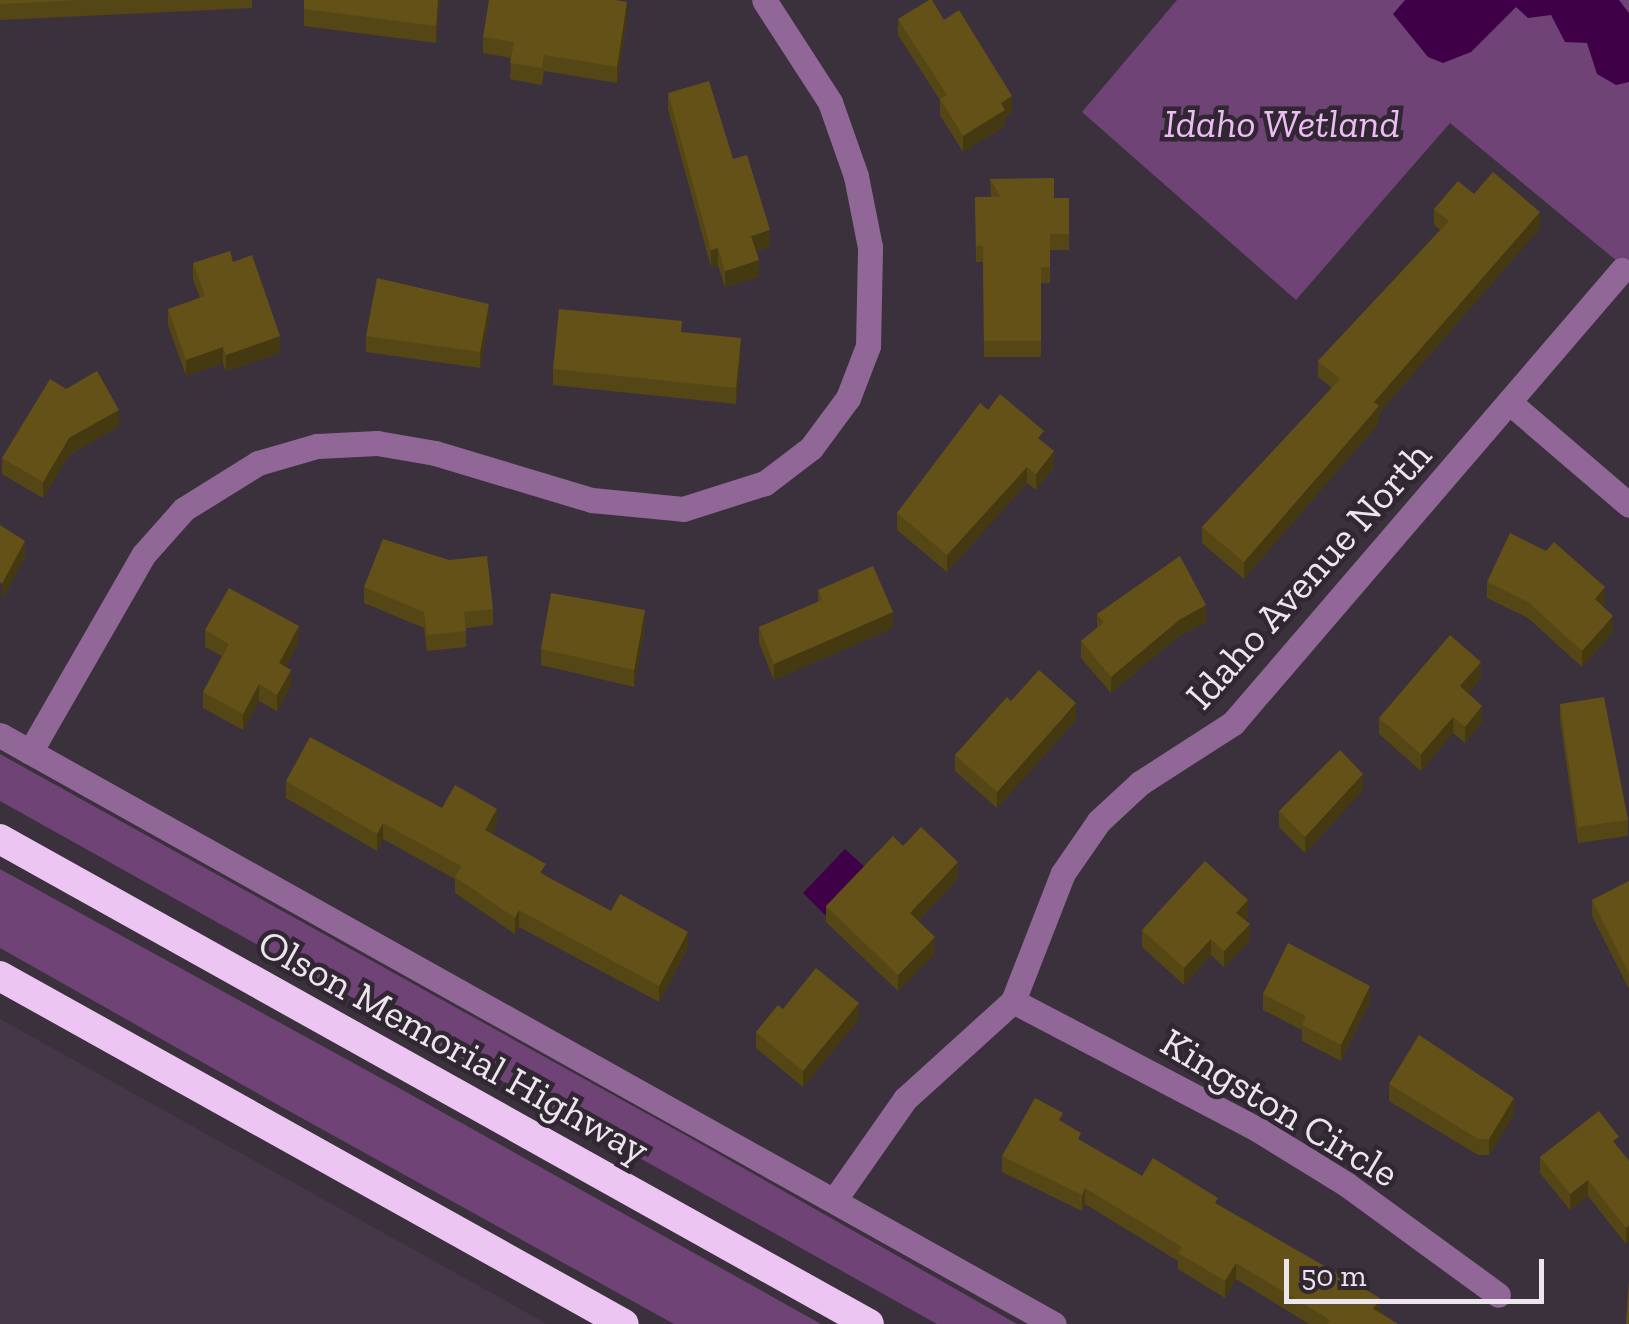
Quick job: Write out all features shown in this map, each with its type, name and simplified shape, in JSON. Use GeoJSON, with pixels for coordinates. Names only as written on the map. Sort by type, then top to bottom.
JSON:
{"type":"FeatureCollection","features":[{"type":"Feature","properties":{"kind":"highway","name":"Olson Memorial Highway"},"geometry":{"type":"LineString","coordinates":[[0,839],[869,1324]]}},
{"type":"Feature","properties":{"kind":"highway"},"geometry":{"type":"LineString","coordinates":[[0,976],[624,1324]]}},
{"type":"Feature","properties":{"kind":"street"},"geometry":{"type":"LineString","coordinates":[[30,752],[144,554],[196,500],[258,463],[317,446],[377,444],[435,453],[592,500],[667,509],[752,489],[811,448],[848,398],[868,346],[870,247],[856,176],[830,102],[764,0]]}},
{"type":"Feature","properties":{"kind":"street","name":"Idaho Avenue North"},"geometry":{"type":"LineString","coordinates":[[835,1199],[906,1099],[1013,1000],[1063,873],[1098,820],[1140,783],[1233,723],[1622,270]]}},
{"type":"Feature","properties":{"kind":"street"},"geometry":{"type":"LineString","coordinates":[[1509,402],[1629,505]]}},
{"type":"Feature","properties":{"kind":"street"},"geometry":{"type":"LineString","coordinates":[[0,735],[1054,1324]]}},
{"type":"Feature","properties":{"kind":"street","name":"Kingston Circle"},"geometry":{"type":"LineString","coordinates":[[1013,1000],[1257,1130],[1346,1184],[1498,1295]]}},
{"type":"Feature","properties":{"kind":"shaded area"},"geometry":{"type":"Polygon","coordinates":[[[1405,0],[1619,0],[1629,13],[1629,82],[1616,85],[1597,74],[1587,43],[1565,42],[1551,15],[1528,18],[1516,7],[1471,52],[1443,63],[1428,57],[1393,14],[1405,0]]]}},
{"type":"Feature","properties":{"kind":"shaded area"},"geometry":{"type":"Polygon","coordinates":[[[845,849],[868,870],[825,915],[803,893],[845,849]]]}},
{"type":"Feature","properties":{"kind":"shaded area"},"geometry":{"type":"Polygon","coordinates":[[[0,1019],[547,1324],[0,1324],[0,1019]]]}},
{"type":"Feature","properties":{"kind":"green space","name":"Idaho Wetland"},"geometry":{"type":"Polygon","coordinates":[[[1177,0],[1629,0],[1629,271],[1450,123],[1296,300],[1082,112],[1177,0]]]}},
{"type":"Feature","properties":{"kind":"green space"},"geometry":{"type":"Polygon","coordinates":[[[0,754],[1017,1324],[937,1324],[0,801],[0,754]]]}},
{"type":"Feature","properties":{"kind":"green space"},"geometry":{"type":"Polygon","coordinates":[[[0,869],[821,1324],[674,1324],[280,1106],[0,948],[0,869]]]}},
{"type":"Feature","properties":{"kind":"building"},"geometry":{"type":"Polygon","coordinates":[[[0,0],[81,0],[0,4],[0,0]]]}},
{"type":"Feature","properties":{"kind":"building"},"geometry":{"type":"Polygon","coordinates":[[[304,0],[438,0],[436,26],[304,9],[304,0]]]}},
{"type":"Feature","properties":{"kind":"building"},"geometry":{"type":"Polygon","coordinates":[[[489,0],[627,2],[617,67],[544,55],[542,68],[510,63],[514,42],[483,37],[489,0]]]}},
{"type":"Feature","properties":{"kind":"building"},"geometry":{"type":"Polygon","coordinates":[[[929,0],[944,20],[959,10],[1012,96],[1001,103],[1005,110],[963,136],[940,99],[947,95],[898,19],[929,0]]]}},
{"type":"Feature","properties":{"kind":"building"},"geometry":{"type":"Polygon","coordinates":[[[709,81],[733,159],[747,155],[770,230],[751,236],[759,260],[725,271],[718,248],[711,250],[668,93],[709,81]]]}},
{"type":"Feature","properties":{"kind":"building"},"geometry":{"type":"Polygon","coordinates":[[[1493,172],[1540,212],[1374,402],[1379,406],[1244,562],[1202,527],[1340,379],[1318,361],[1449,221],[1434,209],[1458,181],[1474,194],[1493,172]]]}},
{"type":"Feature","properties":{"kind":"building"},"geometry":{"type":"Polygon","coordinates":[[[1054,178],[1054,198],[1069,198],[1069,234],[1050,234],[1050,267],[1041,267],[1041,341],[984,341],[983,246],[976,246],[975,197],[1001,197],[990,179],[1054,178]]]}},
{"type":"Feature","properties":{"kind":"building"},"geometry":{"type":"Polygon","coordinates":[[[230,251],[233,262],[252,255],[280,336],[226,355],[223,347],[186,360],[168,309],[205,296],[193,263],[230,251]]]}},
{"type":"Feature","properties":{"kind":"building"},"geometry":{"type":"Polygon","coordinates":[[[377,278],[489,304],[480,352],[366,336],[377,278]]]}},
{"type":"Feature","properties":{"kind":"building"},"geometry":{"type":"Polygon","coordinates":[[[559,309],[682,321],[681,332],[741,338],[736,388],[553,369],[559,309]]]}},
{"type":"Feature","properties":{"kind":"building"},"geometry":{"type":"Polygon","coordinates":[[[97,371],[119,410],[69,438],[43,482],[2,458],[50,379],[66,389],[97,371]]]}},
{"type":"Feature","properties":{"kind":"building"},"geometry":{"type":"Polygon","coordinates":[[[1000,394],[1044,431],[1038,438],[1054,451],[1036,474],[1027,467],[947,555],[897,513],[980,403],[988,410],[1000,394]]]}},
{"type":"Feature","properties":{"kind":"building"},"geometry":{"type":"Polygon","coordinates":[[[0,525],[25,541],[2,584],[0,582],[0,525]]]}},
{"type":"Feature","properties":{"kind":"building"},"geometry":{"type":"Polygon","coordinates":[[[1510,533],[1546,551],[1554,542],[1605,587],[1595,599],[1613,616],[1582,651],[1528,602],[1487,582],[1510,533]]]}},
{"type":"Feature","properties":{"kind":"building"},"geometry":{"type":"Polygon","coordinates":[[[383,539],[449,560],[487,556],[493,609],[464,612],[466,631],[427,635],[424,612],[364,587],[383,539]]]}},
{"type":"Feature","properties":{"kind":"building"},"geometry":{"type":"Polygon","coordinates":[[[1180,556],[1206,605],[1179,620],[1111,677],[1081,641],[1104,622],[1097,614],[1180,556]]]}},
{"type":"Feature","properties":{"kind":"building"},"geometry":{"type":"Polygon","coordinates":[[[873,566],[893,612],[774,664],[759,627],[822,600],[818,590],[873,566]]]}},
{"type":"Feature","properties":{"kind":"building"},"geometry":{"type":"Polygon","coordinates":[[[229,588],[299,626],[279,663],[291,670],[277,695],[259,684],[243,714],[203,692],[229,644],[205,630],[229,588]]]}},
{"type":"Feature","properties":{"kind":"building"},"geometry":{"type":"Polygon","coordinates":[[[551,593],[645,610],[634,670],[541,649],[551,593]]]}},
{"type":"Feature","properties":{"kind":"building"},"geometry":{"type":"Polygon","coordinates":[[[1450,635],[1481,662],[1460,686],[1482,706],[1465,727],[1453,717],[1421,754],[1379,718],[1450,635]]]}},
{"type":"Feature","properties":{"kind":"building"},"geometry":{"type":"Polygon","coordinates":[[[1039,670],[1076,703],[997,792],[955,755],[1007,697],[1011,701],[1039,670]]]}},
{"type":"Feature","properties":{"kind":"building"},"geometry":{"type":"Polygon","coordinates":[[[1604,697],[1628,820],[1578,827],[1560,704],[1604,697]]]}},
{"type":"Feature","properties":{"kind":"building"},"geometry":{"type":"Polygon","coordinates":[[[310,737],[442,808],[455,785],[497,809],[485,830],[546,864],[540,873],[611,911],[620,894],[688,932],[659,986],[519,910],[515,918],[455,877],[461,866],[383,823],[377,834],[286,781],[310,737]]]}},
{"type":"Feature","properties":{"kind":"building"},"geometry":{"type":"Polygon","coordinates":[[[1340,750],[1363,774],[1305,837],[1279,811],[1340,750]]]}},
{"type":"Feature","properties":{"kind":"building"},"geometry":{"type":"Polygon","coordinates":[[[921,827],[958,862],[910,913],[935,937],[898,975],[826,906],[893,836],[903,846],[921,827]]]}},
{"type":"Feature","properties":{"kind":"building"},"geometry":{"type":"Polygon","coordinates":[[[1205,861],[1248,900],[1236,913],[1250,924],[1224,951],[1211,939],[1184,968],[1142,930],[1205,861]]]}},
{"type":"Feature","properties":{"kind":"building"},"geometry":{"type":"Polygon","coordinates":[[[1629,881],[1629,973],[1592,900],[1629,881]]]}},
{"type":"Feature","properties":{"kind":"building"},"geometry":{"type":"Polygon","coordinates":[[[1288,943],[1370,986],[1341,1045],[1302,1025],[1306,1016],[1263,994],[1288,943]]]}},
{"type":"Feature","properties":{"kind":"building"},"geometry":{"type":"Polygon","coordinates":[[[816,968],[859,1003],[803,1071],[756,1032],[778,1005],[783,1009],[816,968]]]}},
{"type":"Feature","properties":{"kind":"building"},"geometry":{"type":"Polygon","coordinates":[[[1419,1035],[1514,1098],[1489,1139],[1478,1139],[1389,1084],[1419,1035]]]}},
{"type":"Feature","properties":{"kind":"building"},"geometry":{"type":"Polygon","coordinates":[[[1035,1098],[1063,1113],[1059,1120],[1081,1133],[1078,1139],[1142,1176],[1153,1158],[1218,1198],[1215,1203],[1380,1298],[1373,1309],[1398,1324],[1327,1324],[1330,1320],[1236,1263],[1225,1281],[1178,1253],[1182,1247],[1085,1188],[1082,1195],[1002,1156],[1035,1098]]]}},
{"type":"Feature","properties":{"kind":"building"},"geometry":{"type":"Polygon","coordinates":[[[1599,1111],[1619,1137],[1613,1141],[1629,1161],[1626,1228],[1588,1180],[1570,1194],[1540,1157],[1599,1111]]]}},
{"type":"Feature","properties":{"kind":"building"},"geometry":{"type":"Polygon","coordinates":[[[1629,1279],[1629,1324],[1626,1324],[1629,1279]]]}}]}
